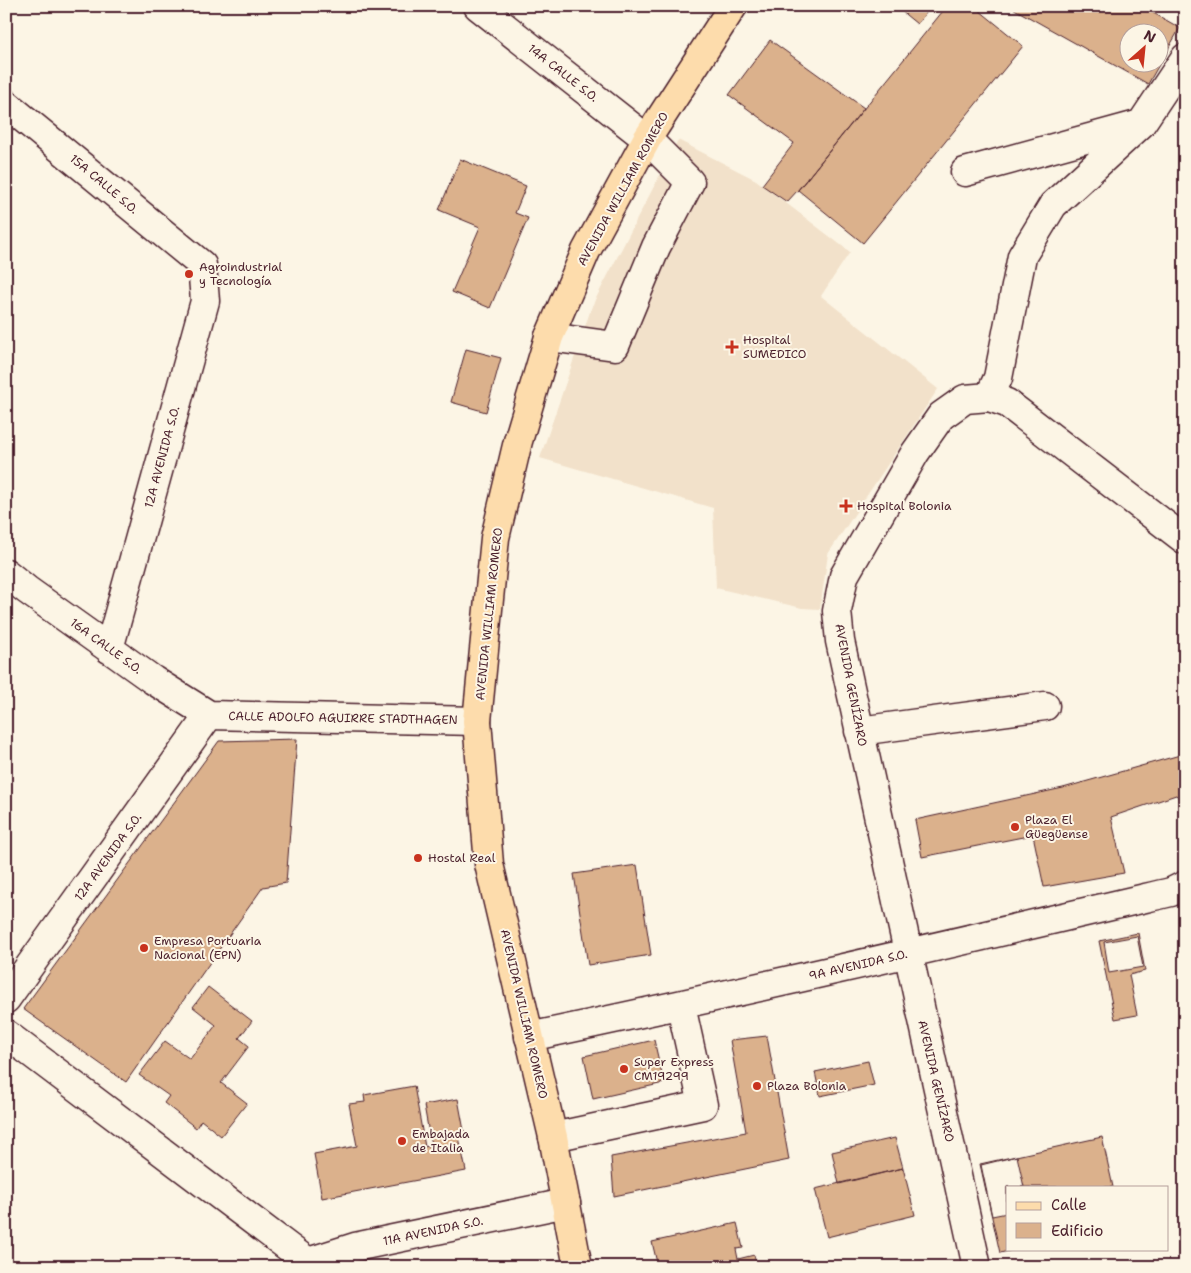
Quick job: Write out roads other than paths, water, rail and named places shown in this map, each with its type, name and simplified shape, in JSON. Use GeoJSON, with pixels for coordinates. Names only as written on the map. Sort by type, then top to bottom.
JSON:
{"type":"FeatureCollection","features":[{"type":"Feature","properties":{"kind":"main road","name":"AVENIDA WILLIAM ROMERO"},"geometry":{"type":"LineString","coordinates":[[578,1267],[552,1137],[489,864],[477,721],[495,538],[518,441],[549,337],[586,251],[648,139],[733,6]]}},
{"type":"Feature","properties":{"kind":"street","name":"14A CALLE S.O."},"geometry":{"type":"LineString","coordinates":[[478,6],[648,139],[690,182],[656,246],[615,346],[549,337]]}},
{"type":"Feature","properties":{"kind":"street"},"geometry":{"type":"LineString","coordinates":[[989,397],[998,378],[1022,256],[1053,204],[1141,124],[1185,58]]}},
{"type":"Feature","properties":{"kind":"street","name":"15A CALLE S.O."},"geometry":{"type":"LineString","coordinates":[[11,117],[202,265]]}},
{"type":"Feature","properties":{"kind":"street"},"geometry":{"type":"LineString","coordinates":[[965,172],[1141,124]]}},
{"type":"Feature","properties":{"kind":"street","name":"12A AVENIDA S.O."},"geometry":{"type":"LineString","coordinates":[[110,649],[205,301],[202,265]]}},
{"type":"Feature","properties":{"kind":"street","name":"AVENIDA GENÍZARO"},"geometry":{"type":"LineString","coordinates":[[977,1267],[840,641],[837,611],[844,576],[915,453],[941,416],[965,399],[989,397],[1007,403],[1185,540]]}},
{"type":"Feature","properties":{"kind":"street","name":"16A CALLE S.O."},"geometry":{"type":"LineString","coordinates":[[6,573],[153,680],[209,714]]}},
{"type":"Feature","properties":{"kind":"street"},"geometry":{"type":"LineString","coordinates":[[860,731],[1045,706]]}},
{"type":"Feature","properties":{"kind":"street","name":"12A AVENIDA S.O."},"geometry":{"type":"LineString","coordinates":[[6,999],[209,714]]}},
{"type":"Feature","properties":{"kind":"street","name":"CALLE ADOLFO AGUIRRE STADTHAGEN"},"geometry":{"type":"LineString","coordinates":[[209,714],[477,721]]}},
{"type":"Feature","properties":{"kind":"street","name":"9A AVENIDA S.O."},"geometry":{"type":"LineString","coordinates":[[529,1037],[681,1006],[1171,892],[1185,885]]}},
{"type":"Feature","properties":{"kind":"street"},"geometry":{"type":"LineString","coordinates":[[552,1137],[703,1105],[681,1006]]}},
{"type":"Feature","properties":{"kind":"street"},"geometry":{"type":"LineString","coordinates":[[6,1034],[305,1264]]}},
{"type":"Feature","properties":{"kind":"street","name":"11A AVENIDA S.O."},"geometry":{"type":"LineString","coordinates":[[305,1264],[355,1247],[566,1204]]}},
{"type":"Feature","properties":{"kind":"place","name":"Agroindustrial y Tecnología"},"geometry":{"type":"Point","coordinates":[189,274]}},
{"type":"Feature","properties":{"kind":"place","name":"Hospital SUMEDICO"},"geometry":{"type":"Point","coordinates":[732,347]}},
{"type":"Feature","properties":{"kind":"place","name":"Hospital Bolonia"},"geometry":{"type":"Point","coordinates":[846,506]}},
{"type":"Feature","properties":{"kind":"place","name":"Plaza El Güegüense"},"geometry":{"type":"Point","coordinates":[1015,827]}},
{"type":"Feature","properties":{"kind":"place","name":"Hostal Real"},"geometry":{"type":"Point","coordinates":[418,858]}},
{"type":"Feature","properties":{"kind":"place","name":"Empresa Portuaria Nacional (EPN)"},"geometry":{"type":"Point","coordinates":[144,948]}},
{"type":"Feature","properties":{"kind":"place","name":"Super Express CM19299"},"geometry":{"type":"Point","coordinates":[624,1069]}},
{"type":"Feature","properties":{"kind":"place","name":"Plaza Bolonia"},"geometry":{"type":"Point","coordinates":[757,1086]}},
{"type":"Feature","properties":{"kind":"place","name":"Embajada de Italia"},"geometry":{"type":"Point","coordinates":[402,1141]}}]}
